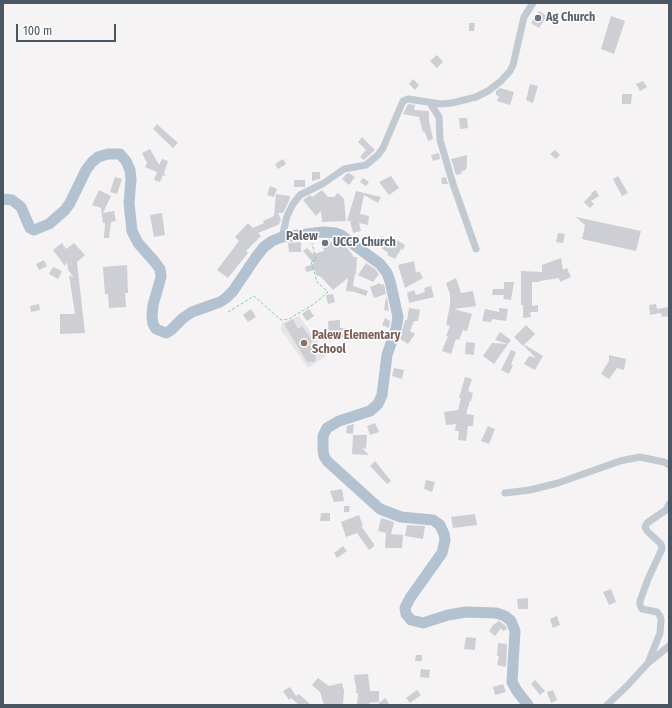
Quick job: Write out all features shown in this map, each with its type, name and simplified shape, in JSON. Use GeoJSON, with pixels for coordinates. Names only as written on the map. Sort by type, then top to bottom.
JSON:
{"type":"FeatureCollection","features":[{"type":"Feature","properties":{"kind":"main road"},"geometry":{"type":"LineString","coordinates":[[3,199],[12,200],[21,207],[30,228],[34,230],[49,224],[65,210],[70,204],[86,170],[92,162],[98,157],[108,154],[120,154],[126,161],[130,170],[131,180],[129,203],[132,231],[138,243],[160,269],[161,277],[153,305],[152,316],[156,330],[166,333],[192,312],[220,302],[226,298],[233,291],[264,247],[282,237],[330,232],[341,235],[384,268],[390,280],[397,309],[397,323],[387,354],[382,395],[378,404],[370,411],[339,421],[327,428],[323,436],[323,450],[327,460],[380,509],[401,517],[433,520],[440,525],[445,540],[442,552],[410,598],[405,608],[406,614],[411,620],[423,623],[448,615],[466,612],[496,613],[505,616],[510,621],[515,631],[512,682],[517,691],[528,704]]}},
{"type":"Feature","properties":{"kind":"street"},"geometry":{"type":"LineString","coordinates":[[282,237],[287,216],[293,204],[300,195],[324,183],[344,169],[366,165],[378,155],[384,148],[403,101],[408,99],[441,104],[452,103],[476,97],[492,88],[506,76],[513,65],[524,17],[533,3]]}},
{"type":"Feature","properties":{"kind":"street"},"geometry":{"type":"LineString","coordinates":[[430,103],[438,114],[440,140],[476,249]]}},
{"type":"Feature","properties":{"kind":"street"},"geometry":{"type":"LineString","coordinates":[[505,493],[530,490],[558,483],[620,461],[640,457],[664,462],[669,465]]}},
{"type":"Feature","properties":{"kind":"street"},"geometry":{"type":"LineString","coordinates":[[648,663],[660,633],[661,620],[657,612],[642,609],[640,601],[648,579],[662,549],[661,544],[647,531],[645,527],[647,523],[666,510],[669,504]]}},
{"type":"Feature","properties":{"kind":"street"},"geometry":{"type":"LineString","coordinates":[[607,705],[648,663],[669,646]]}},
{"type":"Feature","properties":{"kind":"path"},"geometry":{"type":"LineString","coordinates":[[228,312],[254,296],[281,320],[289,319],[314,304],[328,292],[317,282],[311,261],[316,260],[312,237]]}},
{"type":"Feature","properties":{"kind":"shaded area","name":"Palew Elementary School"},"geometry":{"type":"Polygon","coordinates":[[[299,316],[327,355],[308,368],[281,330],[282,323],[299,316]]]}},
{"type":"Feature","properties":{"kind":"building"},"geometry":{"type":"Polygon","coordinates":[[[539,11],[547,16],[539,28],[531,23],[539,11]]]}},
{"type":"Feature","properties":{"kind":"building"},"geometry":{"type":"Polygon","coordinates":[[[611,16],[625,21],[614,54],[601,49],[611,16]]]}},
{"type":"Feature","properties":{"kind":"building"},"geometry":{"type":"Polygon","coordinates":[[[469,23],[475,23],[474,31],[469,31],[469,23]]]}},
{"type":"Feature","properties":{"kind":"building"},"geometry":{"type":"Polygon","coordinates":[[[437,55],[443,62],[437,68],[430,61],[437,55]]]}},
{"type":"Feature","properties":{"kind":"building"},"geometry":{"type":"Polygon","coordinates":[[[413,79],[419,85],[415,90],[409,84],[413,79]]]}},
{"type":"Feature","properties":{"kind":"building"},"geometry":{"type":"Polygon","coordinates":[[[643,81],[647,87],[640,91],[636,84],[643,81]]]}},
{"type":"Feature","properties":{"kind":"building"},"geometry":{"type":"Polygon","coordinates":[[[530,84],[538,86],[533,103],[526,100],[530,84]]]}},
{"type":"Feature","properties":{"kind":"building"},"geometry":{"type":"Polygon","coordinates":[[[500,88],[514,92],[510,105],[497,101],[499,96],[496,95],[496,91],[500,88]]]}},
{"type":"Feature","properties":{"kind":"building"},"geometry":{"type":"Polygon","coordinates":[[[622,94],[632,94],[631,104],[622,104],[622,94]]]}},
{"type":"Feature","properties":{"kind":"building"},"geometry":{"type":"Polygon","coordinates":[[[408,104],[415,105],[414,110],[429,111],[429,121],[433,139],[428,141],[425,132],[423,132],[419,117],[403,114],[408,104]]]}},
{"type":"Feature","properties":{"kind":"building"},"geometry":{"type":"Polygon","coordinates":[[[459,118],[467,118],[468,128],[460,129],[459,118]]]}},
{"type":"Feature","properties":{"kind":"building"},"geometry":{"type":"Polygon","coordinates":[[[157,124],[178,143],[173,148],[153,129],[157,124]]]}},
{"type":"Feature","properties":{"kind":"building"},"geometry":{"type":"Polygon","coordinates":[[[362,137],[375,150],[364,160],[360,157],[366,150],[358,142],[362,137]]]}},
{"type":"Feature","properties":{"kind":"building"},"geometry":{"type":"Polygon","coordinates":[[[150,149],[159,165],[162,159],[168,161],[164,173],[166,176],[163,175],[160,182],[154,180],[157,172],[145,167],[147,163],[142,153],[150,149]]]}},
{"type":"Feature","properties":{"kind":"building"},"geometry":{"type":"Polygon","coordinates":[[[555,150],[560,155],[556,159],[550,154],[555,150]]]}},
{"type":"Feature","properties":{"kind":"building"},"geometry":{"type":"Polygon","coordinates":[[[439,153],[440,159],[433,161],[431,155],[439,153]]]}},
{"type":"Feature","properties":{"kind":"building"},"geometry":{"type":"Polygon","coordinates":[[[467,155],[466,170],[462,171],[461,174],[456,175],[451,159],[467,155]]]}},
{"type":"Feature","properties":{"kind":"building"},"geometry":{"type":"Polygon","coordinates":[[[283,159],[286,164],[278,169],[275,164],[283,159]]]}},
{"type":"Feature","properties":{"kind":"building"},"geometry":{"type":"Polygon","coordinates":[[[312,172],[320,172],[320,179],[312,181],[312,172]]]}},
{"type":"Feature","properties":{"kind":"building"},"geometry":{"type":"Polygon","coordinates":[[[349,173],[355,177],[349,185],[342,179],[349,173]]]}},
{"type":"Feature","properties":{"kind":"building"},"geometry":{"type":"Polygon","coordinates":[[[391,176],[399,188],[389,195],[379,182],[391,176]]]}},
{"type":"Feature","properties":{"kind":"building"},"geometry":{"type":"Polygon","coordinates":[[[618,176],[628,193],[622,196],[613,179],[618,176]]]}},
{"type":"Feature","properties":{"kind":"building"},"geometry":{"type":"Polygon","coordinates":[[[115,177],[122,179],[117,194],[110,192],[115,177]]]}},
{"type":"Feature","properties":{"kind":"building"},"geometry":{"type":"Polygon","coordinates":[[[446,177],[448,184],[442,184],[441,178],[446,177]]]}},
{"type":"Feature","properties":{"kind":"building"},"geometry":{"type":"Polygon","coordinates":[[[363,178],[369,182],[366,186],[360,182],[363,178]]]}},
{"type":"Feature","properties":{"kind":"building"},"geometry":{"type":"Polygon","coordinates":[[[294,180],[305,180],[305,187],[294,187],[294,180]]]}},
{"type":"Feature","properties":{"kind":"building"},"geometry":{"type":"Polygon","coordinates":[[[270,186],[277,189],[274,197],[267,195],[270,186]]]}},
{"type":"Feature","properties":{"kind":"building"},"geometry":{"type":"Polygon","coordinates":[[[99,190],[111,196],[103,213],[114,211],[116,221],[111,222],[109,238],[104,238],[105,223],[103,223],[101,208],[92,205],[99,190]]]}},
{"type":"Feature","properties":{"kind":"building"},"geometry":{"type":"Polygon","coordinates":[[[322,190],[328,197],[334,197],[338,193],[344,199],[346,221],[322,222],[321,211],[316,216],[303,200],[310,195],[312,197],[322,190]]]}},
{"type":"Feature","properties":{"kind":"building"},"geometry":{"type":"Polygon","coordinates":[[[596,190],[599,196],[591,201],[594,204],[590,208],[583,203],[592,194],[591,193],[596,190]]]}},
{"type":"Feature","properties":{"kind":"building"},"geometry":{"type":"Polygon","coordinates":[[[356,191],[381,197],[378,203],[364,195],[360,214],[369,216],[368,225],[359,223],[361,231],[353,233],[350,221],[347,221],[356,191]]]}},
{"type":"Feature","properties":{"kind":"building"},"geometry":{"type":"Polygon","coordinates":[[[276,194],[290,196],[283,213],[278,213],[281,220],[279,223],[280,224],[258,233],[261,236],[246,251],[248,253],[228,278],[217,270],[239,241],[235,237],[248,223],[253,228],[274,216],[276,194]]]}},
{"type":"Feature","properties":{"kind":"building"},"geometry":{"type":"Polygon","coordinates":[[[162,213],[165,235],[154,237],[150,215],[162,213]]]}},
{"type":"Feature","properties":{"kind":"building"},"geometry":{"type":"Polygon","coordinates":[[[576,217],[641,231],[636,251],[582,239],[585,225],[576,217]]]}},
{"type":"Feature","properties":{"kind":"building"},"geometry":{"type":"Polygon","coordinates":[[[558,233],[565,234],[563,243],[556,242],[558,233]]]}},
{"type":"Feature","properties":{"kind":"building"},"geometry":{"type":"Polygon","coordinates":[[[382,236],[392,243],[395,239],[405,245],[403,250],[401,249],[395,259],[387,255],[388,253],[376,244],[382,236]]]}},
{"type":"Feature","properties":{"kind":"building"},"geometry":{"type":"Polygon","coordinates":[[[329,239],[330,243],[335,240],[338,241],[348,249],[354,257],[357,257],[356,274],[353,286],[368,291],[366,296],[355,292],[346,291],[348,278],[333,290],[321,277],[316,275],[315,270],[306,272],[305,267],[314,264],[303,251],[307,248],[313,254],[324,251],[321,241],[329,239]]]}},
{"type":"Feature","properties":{"kind":"building"},"geometry":{"type":"Polygon","coordinates":[[[301,242],[301,252],[289,252],[288,243],[301,242]]]}},
{"type":"Feature","properties":{"kind":"building"},"geometry":{"type":"Polygon","coordinates":[[[62,243],[66,249],[74,243],[85,255],[77,262],[85,333],[60,334],[60,314],[75,314],[69,275],[74,278],[68,270],[67,262],[65,266],[53,250],[62,243]]]}},
{"type":"Feature","properties":{"kind":"building"},"geometry":{"type":"Polygon","coordinates":[[[561,258],[563,270],[567,268],[571,277],[560,282],[559,278],[532,282],[532,306],[538,305],[538,312],[530,312],[531,317],[523,318],[523,305],[521,305],[521,271],[542,272],[542,265],[561,258]]]}},
{"type":"Feature","properties":{"kind":"building"},"geometry":{"type":"Polygon","coordinates":[[[44,260],[47,266],[39,270],[36,264],[44,260]]]}},
{"type":"Feature","properties":{"kind":"building"},"geometry":{"type":"Polygon","coordinates":[[[414,261],[416,273],[419,271],[423,278],[405,288],[398,265],[414,261]]]}},
{"type":"Feature","properties":{"kind":"building"},"geometry":{"type":"Polygon","coordinates":[[[366,263],[375,269],[379,274],[373,282],[358,275],[366,263]]]}},
{"type":"Feature","properties":{"kind":"building"},"geometry":{"type":"Polygon","coordinates":[[[127,265],[128,293],[125,293],[126,307],[109,308],[108,294],[105,294],[103,267],[127,265]]]}},
{"type":"Feature","properties":{"kind":"building"},"geometry":{"type":"Polygon","coordinates":[[[53,267],[62,271],[58,279],[49,274],[53,267]]]}},
{"type":"Feature","properties":{"kind":"building"},"geometry":{"type":"Polygon","coordinates":[[[456,278],[461,293],[473,291],[476,306],[454,309],[472,314],[467,331],[463,330],[459,340],[456,339],[451,354],[442,351],[450,326],[446,325],[450,305],[450,294],[446,283],[456,278]]]}},
{"type":"Feature","properties":{"kind":"building"},"geometry":{"type":"Polygon","coordinates":[[[504,282],[514,282],[511,300],[503,299],[504,295],[492,295],[493,289],[504,289],[504,282]]]}},
{"type":"Feature","properties":{"kind":"building"},"geometry":{"type":"Polygon","coordinates":[[[380,283],[381,285],[384,284],[386,294],[374,298],[370,287],[380,283]]]}},
{"type":"Feature","properties":{"kind":"building"},"geometry":{"type":"Polygon","coordinates":[[[431,286],[434,297],[409,303],[407,293],[414,290],[416,295],[425,292],[424,288],[431,286]]]}},
{"type":"Feature","properties":{"kind":"building"},"geometry":{"type":"Polygon","coordinates":[[[333,294],[335,302],[328,304],[326,295],[333,294]]]}},
{"type":"Feature","properties":{"kind":"building"},"geometry":{"type":"Polygon","coordinates":[[[387,298],[389,311],[384,310],[387,298]]]}},
{"type":"Feature","properties":{"kind":"building"},"geometry":{"type":"Polygon","coordinates":[[[39,304],[40,310],[31,312],[30,306],[39,304]]]}},
{"type":"Feature","properties":{"kind":"building"},"geometry":{"type":"Polygon","coordinates":[[[656,304],[657,309],[669,307],[669,316],[662,317],[661,313],[650,315],[649,305],[656,304]]]}},
{"type":"Feature","properties":{"kind":"building"},"geometry":{"type":"Polygon","coordinates":[[[409,308],[420,310],[418,321],[414,321],[410,331],[415,334],[408,344],[400,339],[405,320],[407,320],[409,308]]]}},
{"type":"Feature","properties":{"kind":"building"},"geometry":{"type":"Polygon","coordinates":[[[499,308],[508,309],[506,321],[492,319],[491,322],[482,321],[485,309],[499,312],[499,308]]]}},
{"type":"Feature","properties":{"kind":"building"},"geometry":{"type":"Polygon","coordinates":[[[251,309],[256,317],[248,322],[243,315],[251,309]]]}},
{"type":"Feature","properties":{"kind":"building"},"geometry":{"type":"Polygon","coordinates":[[[309,309],[314,316],[307,321],[302,314],[309,309]]]}},
{"type":"Feature","properties":{"kind":"building"},"geometry":{"type":"Polygon","coordinates":[[[385,318],[390,321],[389,328],[382,325],[385,318]]]}},
{"type":"Feature","properties":{"kind":"building"},"geometry":{"type":"Polygon","coordinates":[[[293,319],[298,329],[302,326],[313,341],[309,344],[316,354],[315,362],[307,362],[284,324],[293,319]]]}},
{"type":"Feature","properties":{"kind":"building"},"geometry":{"type":"Polygon","coordinates":[[[340,320],[340,328],[346,328],[346,334],[343,335],[344,337],[329,338],[328,321],[340,320]]]}},
{"type":"Feature","properties":{"kind":"building"},"geometry":{"type":"Polygon","coordinates":[[[526,325],[535,334],[523,346],[514,337],[526,325]]]}},
{"type":"Feature","properties":{"kind":"building"},"geometry":{"type":"Polygon","coordinates":[[[500,332],[511,340],[494,364],[483,356],[492,343],[508,344],[495,340],[500,332]]]}},
{"type":"Feature","properties":{"kind":"building"},"geometry":{"type":"Polygon","coordinates":[[[466,342],[475,343],[474,355],[465,354],[466,342]]]}},
{"type":"Feature","properties":{"kind":"building"},"geometry":{"type":"Polygon","coordinates":[[[525,345],[543,356],[535,370],[524,364],[529,356],[536,358],[524,346],[525,345]]]}},
{"type":"Feature","properties":{"kind":"building"},"geometry":{"type":"Polygon","coordinates":[[[511,350],[516,352],[509,374],[501,370],[511,350]]]}},
{"type":"Feature","properties":{"kind":"building"},"geometry":{"type":"Polygon","coordinates":[[[609,355],[626,359],[624,370],[617,368],[609,379],[601,374],[609,361],[609,355]]]}},
{"type":"Feature","properties":{"kind":"building"},"geometry":{"type":"Polygon","coordinates":[[[394,368],[404,370],[402,379],[392,376],[394,368]]]}},
{"type":"Feature","properties":{"kind":"building"},"geometry":{"type":"Polygon","coordinates":[[[465,377],[472,379],[468,391],[473,393],[466,414],[474,415],[473,426],[468,426],[466,441],[458,440],[459,431],[455,431],[456,424],[446,425],[444,412],[458,410],[461,398],[459,398],[465,377]]]}},
{"type":"Feature","properties":{"kind":"building"},"geometry":{"type":"Polygon","coordinates":[[[375,423],[379,432],[370,435],[367,426],[375,423]]]}},
{"type":"Feature","properties":{"kind":"building"},"geometry":{"type":"Polygon","coordinates":[[[354,424],[353,434],[346,433],[347,426],[354,424]]]}},
{"type":"Feature","properties":{"kind":"building"},"geometry":{"type":"Polygon","coordinates":[[[488,426],[495,429],[489,444],[481,441],[488,426]]]}},
{"type":"Feature","properties":{"kind":"building"},"geometry":{"type":"Polygon","coordinates":[[[353,435],[367,435],[366,449],[362,448],[369,455],[352,454],[353,435]]]}},
{"type":"Feature","properties":{"kind":"building"},"geometry":{"type":"Polygon","coordinates":[[[375,461],[391,481],[387,484],[370,466],[375,461]]]}},
{"type":"Feature","properties":{"kind":"building"},"geometry":{"type":"Polygon","coordinates":[[[426,480],[435,482],[432,492],[424,489],[426,480]]]}},
{"type":"Feature","properties":{"kind":"building"},"geometry":{"type":"Polygon","coordinates":[[[342,489],[344,501],[334,502],[330,491],[342,489]]]}},
{"type":"Feature","properties":{"kind":"building"},"geometry":{"type":"Polygon","coordinates":[[[344,506],[350,506],[349,512],[344,512],[344,506]]]}},
{"type":"Feature","properties":{"kind":"building"},"geometry":{"type":"Polygon","coordinates":[[[321,513],[330,513],[330,521],[320,521],[321,513]]]}},
{"type":"Feature","properties":{"kind":"building"},"geometry":{"type":"Polygon","coordinates":[[[475,514],[477,525],[453,528],[451,517],[475,514]]]}},
{"type":"Feature","properties":{"kind":"building"},"geometry":{"type":"Polygon","coordinates":[[[359,515],[363,526],[361,526],[374,544],[374,546],[369,550],[357,533],[346,537],[341,522],[359,515]]]}},
{"type":"Feature","properties":{"kind":"building"},"geometry":{"type":"Polygon","coordinates":[[[381,518],[394,522],[391,534],[403,535],[402,548],[385,548],[386,533],[378,531],[381,518]]]}},
{"type":"Feature","properties":{"kind":"building"},"geometry":{"type":"Polygon","coordinates":[[[407,525],[425,526],[423,539],[405,536],[407,525]]]}},
{"type":"Feature","properties":{"kind":"building"},"geometry":{"type":"Polygon","coordinates":[[[343,546],[347,551],[337,558],[334,553],[343,546]]]}},
{"type":"Feature","properties":{"kind":"building"},"geometry":{"type":"Polygon","coordinates":[[[611,589],[616,602],[609,605],[603,592],[611,589]]]}},
{"type":"Feature","properties":{"kind":"building"},"geometry":{"type":"Polygon","coordinates":[[[528,598],[528,609],[518,609],[517,599],[528,598]]]}},
{"type":"Feature","properties":{"kind":"building"},"geometry":{"type":"Polygon","coordinates":[[[557,616],[560,625],[553,628],[550,619],[557,616]]]}},
{"type":"Feature","properties":{"kind":"building"},"geometry":{"type":"Polygon","coordinates":[[[499,621],[505,625],[507,629],[503,631],[501,628],[495,636],[489,631],[493,625],[499,621]]]}},
{"type":"Feature","properties":{"kind":"building"},"geometry":{"type":"Polygon","coordinates":[[[466,637],[476,638],[475,650],[464,649],[466,637]]]}},
{"type":"Feature","properties":{"kind":"building"},"geometry":{"type":"Polygon","coordinates":[[[498,643],[507,644],[506,667],[497,665],[499,656],[497,656],[498,643]]]}},
{"type":"Feature","properties":{"kind":"building"},"geometry":{"type":"Polygon","coordinates":[[[416,655],[422,655],[422,661],[415,661],[416,655]]]}},
{"type":"Feature","properties":{"kind":"building"},"geometry":{"type":"Polygon","coordinates":[[[421,669],[430,670],[429,678],[420,677],[421,669]]]}},
{"type":"Feature","properties":{"kind":"building"},"geometry":{"type":"Polygon","coordinates":[[[368,674],[370,691],[379,691],[379,702],[369,703],[369,705],[357,705],[358,693],[356,693],[354,675],[368,674]]]}},
{"type":"Feature","properties":{"kind":"building"},"geometry":{"type":"Polygon","coordinates":[[[318,678],[329,686],[342,683],[344,691],[343,705],[324,705],[320,692],[312,685],[318,678]]]}},
{"type":"Feature","properties":{"kind":"building"},"geometry":{"type":"Polygon","coordinates":[[[535,680],[545,691],[540,695],[531,684],[535,680]]]}},
{"type":"Feature","properties":{"kind":"building"},"geometry":{"type":"Polygon","coordinates":[[[503,684],[506,692],[495,695],[493,687],[503,684]]]}},
{"type":"Feature","properties":{"kind":"building"},"geometry":{"type":"Polygon","coordinates":[[[290,687],[296,696],[299,694],[311,705],[299,705],[291,698],[289,700],[283,691],[290,687]]]}},
{"type":"Feature","properties":{"kind":"building"},"geometry":{"type":"Polygon","coordinates":[[[417,690],[421,695],[410,703],[406,698],[417,690]]]}},
{"type":"Feature","properties":{"kind":"building"},"geometry":{"type":"Polygon","coordinates":[[[553,690],[557,700],[551,703],[547,692],[553,690]]]}},
{"type":"Feature","properties":{"kind":"building"},"geometry":{"type":"Polygon","coordinates":[[[385,698],[389,703],[386,705],[377,705],[385,698]]]}},
{"type":"Feature","properties":{"kind":"place","name":"Ag Church"},"geometry":{"type":"Point","coordinates":[538,18]}},
{"type":"Feature","properties":{"kind":"place","name":"UCCP Church"},"geometry":{"type":"Point","coordinates":[325,243]}},
{"type":"Feature","properties":{"kind":"place","name":"Palew Elementary School"},"geometry":{"type":"Point","coordinates":[304,343]}},
{"type":"Feature","properties":{"kind":"district","name":"Palew"},"geometry":{"type":"Point","coordinates":[302,236]}}]}
